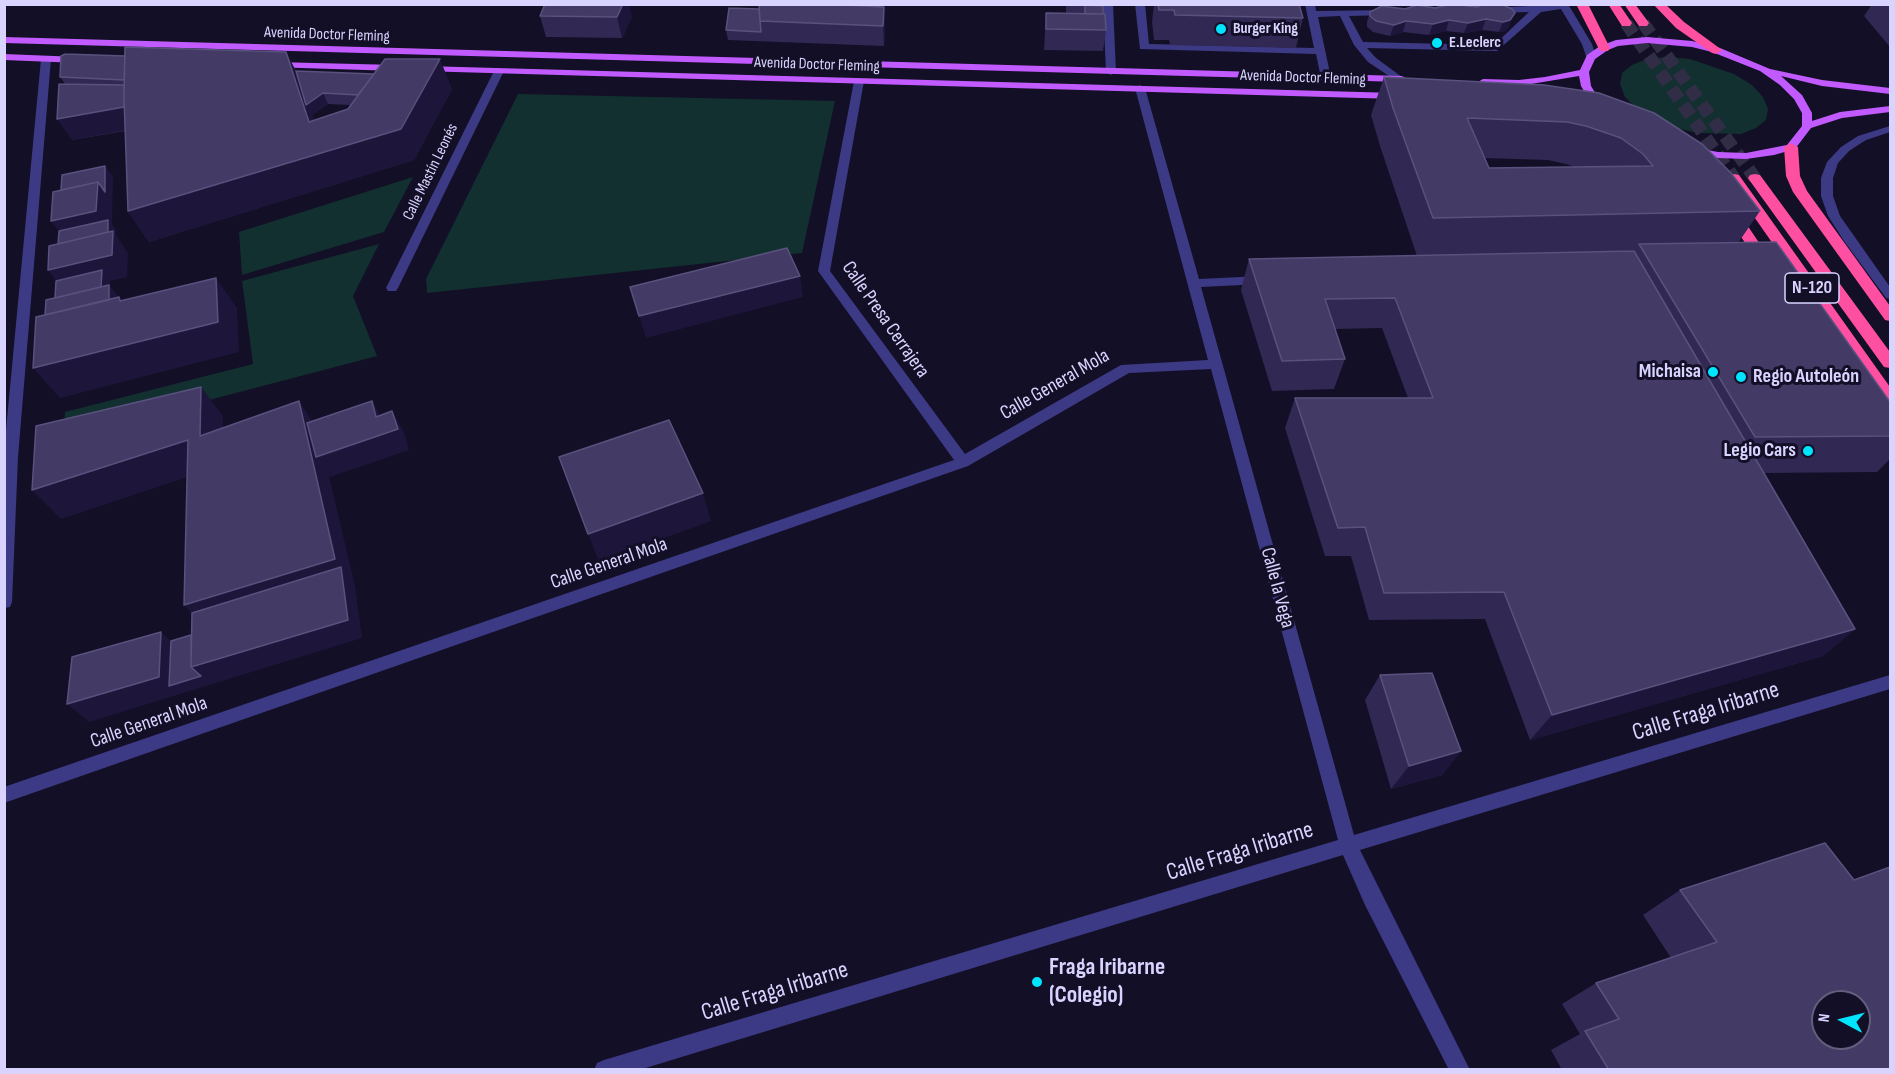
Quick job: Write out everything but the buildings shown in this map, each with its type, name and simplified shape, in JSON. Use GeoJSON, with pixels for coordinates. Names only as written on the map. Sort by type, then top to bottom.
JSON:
{"type":"FeatureCollection","features":[{"type":"Feature","properties":{"kind":"highway"},"geometry":{"type":"LineString","coordinates":[[1582,4],[1604,48]]}},
{"type":"Feature","properties":{"kind":"highway"},"geometry":{"type":"LineString","coordinates":[[1613,4],[1626,23]]}},
{"type":"Feature","properties":{"kind":"highway"},"geometry":{"type":"LineString","coordinates":[[1629,4],[1643,23]]}},
{"type":"Feature","properties":{"kind":"highway"},"geometry":{"type":"LineString","coordinates":[[1658,4],[1680,26],[1716,50]]}},
{"type":"Feature","properties":{"kind":"highway"},"geometry":{"type":"LineString","coordinates":[[1660,142],[1685,167]]}},
{"type":"Feature","properties":{"kind":"highway"},"geometry":{"type":"LineString","coordinates":[[1791,147],[1793,176],[1800,192],[1890,316]]}},
{"type":"Feature","properties":{"kind":"highway","name":"N-120"},"geometry":{"type":"LineString","coordinates":[[1734,178],[1890,399]]}},
{"type":"Feature","properties":{"kind":"highway","name":"N-120"},"geometry":{"type":"LineString","coordinates":[[1755,178],[1890,363]]}},
{"type":"Feature","properties":{"kind":"highway"},"geometry":{"type":"LineString","coordinates":[[1722,202],[1776,277]]}},
{"type":"Feature","properties":{"kind":"main road","name":"Avenida Doctor Fleming"},"geometry":{"type":"LineString","coordinates":[[4,40],[1410,80]]}},
{"type":"Feature","properties":{"kind":"main road"},"geometry":{"type":"LineString","coordinates":[[1626,126],[1595,101],[1586,86],[1584,72],[1591,57],[1604,48],[1616,44],[1647,40],[1692,44],[1716,50],[1764,69],[1822,83],[1890,91]]}},
{"type":"Feature","properties":{"kind":"main road"},"geometry":{"type":"LineString","coordinates":[[4,57],[93,60]]}},
{"type":"Feature","properties":{"kind":"main road","name":"Avenida Doctor Fleming"},"geometry":{"type":"LineString","coordinates":[[260,64],[403,68]]}},
{"type":"Feature","properties":{"kind":"main road","name":"Avenida Doctor Fleming"},"geometry":{"type":"LineString","coordinates":[[415,69],[1411,97]]}},
{"type":"Feature","properties":{"kind":"main road"},"geometry":{"type":"LineString","coordinates":[[1764,69],[1784,82],[1798,97],[1807,113],[1807,126]]}},
{"type":"Feature","properties":{"kind":"main road"},"geometry":{"type":"LineString","coordinates":[[1470,82],[1519,83],[1584,72]]}},
{"type":"Feature","properties":{"kind":"main road"},"geometry":{"type":"LineString","coordinates":[[1595,118],[1626,126],[1660,142],[1689,150],[1727,156],[1770,153],[1791,147],[1807,126],[1840,115],[1890,109]]}},
{"type":"Feature","properties":{"kind":"street"},"geometry":{"type":"LineString","coordinates":[[1108,4],[1111,72]]}},
{"type":"Feature","properties":{"kind":"street"},"geometry":{"type":"LineString","coordinates":[[1140,4],[1144,47],[1320,51]]}},
{"type":"Feature","properties":{"kind":"street"},"geometry":{"type":"LineString","coordinates":[[1481,10],[1538,9],[1564,5],[1587,44],[1591,57]]}},
{"type":"Feature","properties":{"kind":"street"},"geometry":{"type":"LineString","coordinates":[[1326,78],[1311,9],[1343,13],[1400,12]]}},
{"type":"Feature","properties":{"kind":"street"},"geometry":{"type":"LineString","coordinates":[[1359,45],[1497,48],[1538,9]]}},
{"type":"Feature","properties":{"kind":"street"},"geometry":{"type":"LineString","coordinates":[[1343,13],[1359,45],[1372,60],[1398,79]]}},
{"type":"Feature","properties":{"kind":"street"},"geometry":{"type":"LineString","coordinates":[[4,602],[8,456],[46,59]]}},
{"type":"Feature","properties":{"kind":"street","name":"Calle Mastín Leonés"},"geometry":{"type":"LineString","coordinates":[[392,288],[500,71]]}},
{"type":"Feature","properties":{"kind":"street","name":"Calle Presa Cerrajera"},"geometry":{"type":"LineString","coordinates":[[859,81],[824,271],[963,462]]}},
{"type":"Feature","properties":{"kind":"street","name":"Calle la Vega"},"geometry":{"type":"LineString","coordinates":[[1140,88],[1348,845],[1372,898],[1460,1070]]}},
{"type":"Feature","properties":{"kind":"street"},"geometry":{"type":"LineString","coordinates":[[1890,129],[1862,138],[1845,149],[1833,162],[1827,178],[1827,196],[1834,216],[1848,238],[1890,295]]}},
{"type":"Feature","properties":{"kind":"street"},"geometry":{"type":"LineString","coordinates":[[1194,283],[1281,279]]}},
{"type":"Feature","properties":{"kind":"street","name":"Calle General Mola"},"geometry":{"type":"LineString","coordinates":[[4,795],[963,462],[1126,368],[1216,364]]}},
{"type":"Feature","properties":{"kind":"street","name":"Calle Fraga Iribarne"},"geometry":{"type":"LineString","coordinates":[[604,1070],[1890,682]]}},
{"type":"Feature","properties":{"kind":"green space"},"geometry":{"type":"Polygon","coordinates":[[[1667,57],[1690,59],[1734,74],[1752,85],[1763,97],[1768,109],[1766,120],[1756,128],[1741,134],[1698,133],[1675,128],[1636,108],[1625,97],[1620,84],[1622,73],[1632,65],[1647,59],[1667,57]]]}},
{"type":"Feature","properties":{"kind":"green space"},"geometry":{"type":"Polygon","coordinates":[[[518,94],[835,101],[802,253],[427,293],[426,279],[518,94]]]}},
{"type":"Feature","properties":{"kind":"green space"},"geometry":{"type":"Polygon","coordinates":[[[413,177],[384,232],[242,275],[239,232],[413,177]]]}},
{"type":"Feature","properties":{"kind":"green space"},"geometry":{"type":"Polygon","coordinates":[[[379,244],[353,296],[377,356],[64,438],[65,412],[253,364],[242,281],[379,244]]]}},
{"type":"Feature","properties":{"kind":"tunnel"},"geometry":{"type":"LineString","coordinates":[[1626,23],[1734,178]]}},
{"type":"Feature","properties":{"kind":"tunnel"},"geometry":{"type":"LineString","coordinates":[[1643,23],[1755,178]]}},
{"type":"Feature","properties":{"kind":"place","name":"Burger King"},"geometry":{"type":"Point","coordinates":[1221,29]}},
{"type":"Feature","properties":{"kind":"place","name":"E.Leclerc"},"geometry":{"type":"Point","coordinates":[1437,43]}},
{"type":"Feature","properties":{"kind":"place","name":"Michaisa"},"geometry":{"type":"Point","coordinates":[1713,372]}},
{"type":"Feature","properties":{"kind":"place","name":"Regio Autoleón"},"geometry":{"type":"Point","coordinates":[1741,377]}},
{"type":"Feature","properties":{"kind":"place","name":"Legio Cars"},"geometry":{"type":"Point","coordinates":[1808,451]}},
{"type":"Feature","properties":{"kind":"place","name":"Fraga Iribarne (Colegio)"},"geometry":{"type":"Point","coordinates":[1037,982]}}]}
